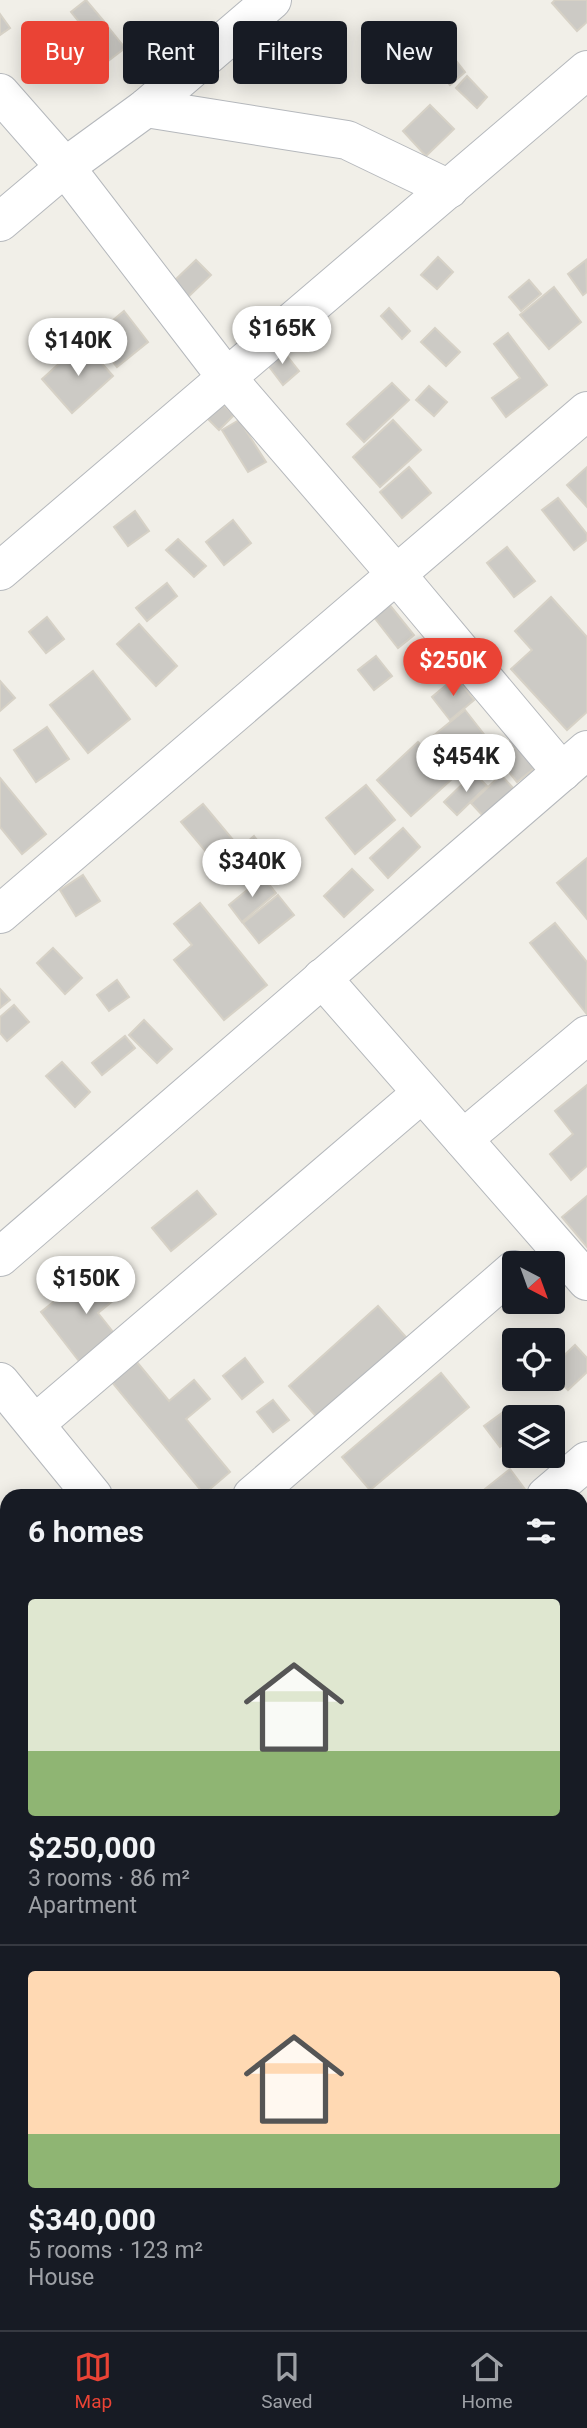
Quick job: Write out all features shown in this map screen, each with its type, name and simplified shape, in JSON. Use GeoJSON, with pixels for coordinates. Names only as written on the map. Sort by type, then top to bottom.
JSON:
{"type":"FeatureCollection","features":[{"type":"Feature","properties":{"kind":"street"},"geometry":{"type":"LineString","coordinates":[[0,222],[65,167],[145,108],[272,0]]}},
{"type":"Feature","properties":{"kind":"street"},"geometry":{"type":"LineString","coordinates":[[0,571],[587,70]]}},
{"type":"Feature","properties":{"kind":"street"},"geometry":{"type":"LineString","coordinates":[[0,93],[65,167],[227,378],[396,574],[574,761],[0,1257]]}},
{"type":"Feature","properties":{"kind":"street"},"geometry":{"type":"LineString","coordinates":[[145,108],[346,140],[365,146],[449,189]]}},
{"type":"Feature","properties":{"kind":"street"},"geometry":{"type":"LineString","coordinates":[[0,914],[587,411]]}},
{"type":"Feature","properties":{"kind":"street"},"geometry":{"type":"LineString","coordinates":[[322,978],[463,1139],[536,1251]]}},
{"type":"Feature","properties":{"kind":"street"},"geometry":{"type":"LineString","coordinates":[[463,1139],[587,1035]]}},
{"type":"Feature","properties":{"kind":"street"},"geometry":{"type":"LineString","coordinates":[[35,1424],[422,1093]]}},
{"type":"Feature","properties":{"kind":"street"},"geometry":{"type":"LineString","coordinates":[[565,1268],[587,1281]]}},
{"type":"Feature","properties":{"kind":"street"},"geometry":{"type":"LineString","coordinates":[[260,1489],[502,1280]]}},
{"type":"Feature","properties":{"kind":"street"},"geometry":{"type":"LineString","coordinates":[[0,1382],[87,1489]]}},
{"type":"Feature","properties":{"kind":"street"},"geometry":{"type":"LineString","coordinates":[[554,1489],[587,1461]]}},
{"type":"Feature","properties":{"kind":"building"},"geometry":{"type":"Polygon","coordinates":[[[86,0],[104,21],[78,21],[71,12],[86,0]]]}},
{"type":"Feature","properties":{"kind":"building"},"geometry":{"type":"Polygon","coordinates":[[[555,0],[587,0],[587,22],[577,31],[552,3],[555,0]]]}},
{"type":"Feature","properties":{"kind":"building"},"geometry":{"type":"Polygon","coordinates":[[[0,14],[10,28],[0,35],[0,14]]]}},
{"type":"Feature","properties":{"kind":"building"},"geometry":{"type":"Polygon","coordinates":[[[109,28],[123,46],[123,50],[109,60],[109,28]]]}},
{"type":"Feature","properties":{"kind":"building"},"geometry":{"type":"Polygon","coordinates":[[[457,62],[465,72],[457,79],[457,62]]]}},
{"type":"Feature","properties":{"kind":"building"},"geometry":{"type":"Polygon","coordinates":[[[467,76],[487,97],[477,108],[456,88],[467,76]]]}},
{"type":"Feature","properties":{"kind":"building"},"geometry":{"type":"Polygon","coordinates":[[[430,105],[454,129],[426,156],[403,131],[430,105]]]}},
{"type":"Feature","properties":{"kind":"building"},"geometry":{"type":"Polygon","coordinates":[[[438,257],[453,272],[437,289],[421,275],[438,257]]]}},
{"type":"Feature","properties":{"kind":"building"},"geometry":{"type":"Polygon","coordinates":[[[196,260],[211,275],[188,297],[173,282],[196,260]]]}},
{"type":"Feature","properties":{"kind":"building"},"geometry":{"type":"Polygon","coordinates":[[[586,260],[587,292],[583,295],[568,274],[586,260]]]}},
{"type":"Feature","properties":{"kind":"building"},"geometry":{"type":"Polygon","coordinates":[[[529,280],[541,294],[521,311],[509,297],[529,280]]]}},
{"type":"Feature","properties":{"kind":"building"},"geometry":{"type":"Polygon","coordinates":[[[554,287],[581,322],[549,349],[520,315],[554,287]]]}},
{"type":"Feature","properties":{"kind":"building"},"geometry":{"type":"Polygon","coordinates":[[[389,308],[410,331],[402,339],[381,316],[389,308]]]}},
{"type":"Feature","properties":{"kind":"building"},"geometry":{"type":"Polygon","coordinates":[[[124,311],[148,342],[117,367],[93,337],[124,311]]]}},
{"type":"Feature","properties":{"kind":"building"},"geometry":{"type":"Polygon","coordinates":[[[435,328],[460,352],[446,366],[421,342],[435,328]]]}},
{"type":"Feature","properties":{"kind":"building"},"geometry":{"type":"Polygon","coordinates":[[[508,333],[547,385],[506,417],[492,398],[520,378],[494,344],[508,333]]]}},
{"type":"Feature","properties":{"kind":"building"},"geometry":{"type":"Polygon","coordinates":[[[83,342],[113,376],[72,413],[42,379],[83,342]]]}},
{"type":"Feature","properties":{"kind":"building"},"geometry":{"type":"Polygon","coordinates":[[[280,347],[299,371],[283,385],[264,360],[280,347]]]}},
{"type":"Feature","properties":{"kind":"building"},"geometry":{"type":"Polygon","coordinates":[[[392,383],[409,400],[364,442],[347,424],[392,383]]]}},
{"type":"Feature","properties":{"kind":"building"},"geometry":{"type":"Polygon","coordinates":[[[429,386],[447,402],[434,416],[416,400],[429,386]]]}},
{"type":"Feature","properties":{"kind":"building"},"geometry":{"type":"Polygon","coordinates":[[[218,400],[234,415],[219,430],[204,415],[218,400]]]}},
{"type":"Feature","properties":{"kind":"building"},"geometry":{"type":"Polygon","coordinates":[[[239,420],[266,462],[248,472],[222,430],[239,420]]]}},
{"type":"Feature","properties":{"kind":"building"},"geometry":{"type":"Polygon","coordinates":[[[393,420],[421,450],[380,487],[353,457],[393,420]]]}},
{"type":"Feature","properties":{"kind":"building"},"geometry":{"type":"Polygon","coordinates":[[[409,467],[431,493],[402,518],[380,492],[409,467]]]}},
{"type":"Feature","properties":{"kind":"building"},"geometry":{"type":"Polygon","coordinates":[[[587,467],[587,507],[567,485],[587,467]]]}},
{"type":"Feature","properties":{"kind":"building"},"geometry":{"type":"Polygon","coordinates":[[[558,498],[587,534],[587,540],[574,550],[542,510],[558,498]]]}},
{"type":"Feature","properties":{"kind":"building"},"geometry":{"type":"Polygon","coordinates":[[[135,511],[149,531],[128,546],[114,527],[135,511]]]}},
{"type":"Feature","properties":{"kind":"building"},"geometry":{"type":"Polygon","coordinates":[[[233,520],[251,543],[224,565],[206,542],[233,520]]]}},
{"type":"Feature","properties":{"kind":"building"},"geometry":{"type":"Polygon","coordinates":[[[178,539],[206,566],[194,577],[166,550],[178,539]]]}},
{"type":"Feature","properties":{"kind":"building"},"geometry":{"type":"Polygon","coordinates":[[[507,547],[535,581],[514,597],[487,563],[507,547]]]}},
{"type":"Feature","properties":{"kind":"building"},"geometry":{"type":"Polygon","coordinates":[[[167,583],[177,596],[147,621],[136,608],[167,583]]]}},
{"type":"Feature","properties":{"kind":"building"},"geometry":{"type":"Polygon","coordinates":[[[551,597],[587,637],[587,712],[567,730],[511,669],[532,650],[515,631],[551,597]]]}},
{"type":"Feature","properties":{"kind":"building"},"geometry":{"type":"Polygon","coordinates":[[[388,603],[414,635],[398,648],[373,616],[388,603]]]}},
{"type":"Feature","properties":{"kind":"building"},"geometry":{"type":"Polygon","coordinates":[[[47,617],[64,639],[46,653],[29,632],[47,617]]]}},
{"type":"Feature","properties":{"kind":"building"},"geometry":{"type":"Polygon","coordinates":[[[139,624],[177,666],[156,686],[117,644],[139,624]]]}},
{"type":"Feature","properties":{"kind":"building"},"geometry":{"type":"Polygon","coordinates":[[[376,656],[392,676],[374,690],[358,670],[376,656]]]}},
{"type":"Feature","properties":{"kind":"building"},"geometry":{"type":"Polygon","coordinates":[[[93,671],[130,719],[88,753],[50,705],[93,671]]]}},
{"type":"Feature","properties":{"kind":"building"},"geometry":{"type":"Polygon","coordinates":[[[456,677],[474,700],[450,720],[432,697],[456,677]]]}},
{"type":"Feature","properties":{"kind":"building"},"geometry":{"type":"Polygon","coordinates":[[[0,681],[15,698],[0,711],[0,681]]]}},
{"type":"Feature","properties":{"kind":"building"},"geometry":{"type":"Polygon","coordinates":[[[465,710],[494,747],[456,778],[427,741],[465,710]]]}},
{"type":"Feature","properties":{"kind":"building"},"geometry":{"type":"Polygon","coordinates":[[[47,727],[69,759],[36,782],[14,750],[47,727]]]}},
{"type":"Feature","properties":{"kind":"building"},"geometry":{"type":"Polygon","coordinates":[[[518,735],[541,763],[517,782],[494,754],[518,735]]]}},
{"type":"Feature","properties":{"kind":"building"},"geometry":{"type":"Polygon","coordinates":[[[418,742],[452,779],[411,816],[377,780],[418,742]]]}},
{"type":"Feature","properties":{"kind":"building"},"geometry":{"type":"Polygon","coordinates":[[[474,773],[487,786],[457,815],[444,802],[474,773]]]}},
{"type":"Feature","properties":{"kind":"building"},"geometry":{"type":"Polygon","coordinates":[[[501,775],[515,790],[485,818],[471,803],[501,775]]]}},
{"type":"Feature","properties":{"kind":"building"},"geometry":{"type":"Polygon","coordinates":[[[0,778],[46,834],[22,854],[0,827],[0,778]]]}},
{"type":"Feature","properties":{"kind":"building"},"geometry":{"type":"Polygon","coordinates":[[[366,785],[395,820],[355,854],[326,818],[366,785]]]}},
{"type":"Feature","properties":{"kind":"building"},"geometry":{"type":"Polygon","coordinates":[[[203,804],[250,860],[228,878],[181,822],[203,804]]]}},
{"type":"Feature","properties":{"kind":"building"},"geometry":{"type":"Polygon","coordinates":[[[403,828],[420,847],[388,878],[370,858],[403,828]]]}},
{"type":"Feature","properties":{"kind":"building"},"geometry":{"type":"Polygon","coordinates":[[[254,836],[276,864],[262,875],[240,848],[254,836]]]}},
{"type":"Feature","properties":{"kind":"building"},"geometry":{"type":"Polygon","coordinates":[[[587,858],[587,919],[557,883],[587,858]]]}},
{"type":"Feature","properties":{"kind":"building"},"geometry":{"type":"Polygon","coordinates":[[[352,869],[373,890],[344,917],[324,896],[352,869]]]}},
{"type":"Feature","properties":{"kind":"building"},"geometry":{"type":"Polygon","coordinates":[[[83,875],[100,901],[76,916],[60,890],[83,875]]]}},
{"type":"Feature","properties":{"kind":"building"},"geometry":{"type":"Polygon","coordinates":[[[263,877],[276,893],[242,922],[229,905],[263,877]]]}},
{"type":"Feature","properties":{"kind":"building"},"geometry":{"type":"Polygon","coordinates":[[[278,895],[294,915],[259,943],[243,923],[278,895]]]}},
{"type":"Feature","properties":{"kind":"building"},"geometry":{"type":"Polygon","coordinates":[[[200,903],[267,985],[224,1020],[174,960],[192,945],[174,924],[200,903]]]}},
{"type":"Feature","properties":{"kind":"building"},"geometry":{"type":"Polygon","coordinates":[[[555,923],[587,962],[586,1013],[530,943],[555,923]]]}},
{"type":"Feature","properties":{"kind":"building"},"geometry":{"type":"Polygon","coordinates":[[[53,948],[82,978],[65,994],[37,963],[53,948]]]}},
{"type":"Feature","properties":{"kind":"building"},"geometry":{"type":"Polygon","coordinates":[[[117,980],[129,997],[109,1011],[97,995],[117,980]]]}},
{"type":"Feature","properties":{"kind":"building"},"geometry":{"type":"Polygon","coordinates":[[[0,989],[10,1000],[0,1008],[0,989]]]}},
{"type":"Feature","properties":{"kind":"building"},"geometry":{"type":"Polygon","coordinates":[[[14,1005],[29,1022],[7,1041],[0,1033],[0,1017],[14,1005]]]}},
{"type":"Feature","properties":{"kind":"building"},"geometry":{"type":"Polygon","coordinates":[[[144,1020],[172,1049],[157,1063],[129,1035],[144,1020]]]}},
{"type":"Feature","properties":{"kind":"building"},"geometry":{"type":"Polygon","coordinates":[[[125,1036],[135,1048],[102,1075],[92,1063],[125,1036]]]}},
{"type":"Feature","properties":{"kind":"building"},"geometry":{"type":"Polygon","coordinates":[[[62,1062],[90,1092],[75,1107],[46,1076],[62,1062]]]}},
{"type":"Feature","properties":{"kind":"building"},"geometry":{"type":"Polygon","coordinates":[[[587,1085],[587,1166],[571,1180],[550,1154],[573,1134],[555,1111],[587,1085]]]}},
{"type":"Feature","properties":{"kind":"building"},"geometry":{"type":"Polygon","coordinates":[[[197,1191],[216,1214],[171,1251],[152,1228],[197,1191]]]}},
{"type":"Feature","properties":{"kind":"building"},"geometry":{"type":"Polygon","coordinates":[[[587,1196],[587,1247],[562,1217],[587,1196]]]}},
{"type":"Feature","properties":{"kind":"building"},"geometry":{"type":"Polygon","coordinates":[[[102,1263],[125,1291],[98,1313],[121,1342],[86,1370],[41,1312],[102,1263]]]}},
{"type":"Feature","properties":{"kind":"building"},"geometry":{"type":"Polygon","coordinates":[[[378,1306],[413,1345],[323,1424],[289,1386],[378,1306]]]}},
{"type":"Feature","properties":{"kind":"building"},"geometry":{"type":"Polygon","coordinates":[[[575,1345],[587,1358],[587,1372],[568,1390],[565,1387],[565,1355],[575,1345]]]}},
{"type":"Feature","properties":{"kind":"building"},"geometry":{"type":"Polygon","coordinates":[[[245,1358],[263,1382],[242,1399],[223,1376],[245,1358]]]}},
{"type":"Feature","properties":{"kind":"building"},"geometry":{"type":"Polygon","coordinates":[[[136,1361],[169,1401],[194,1380],[210,1399],[186,1419],[230,1472],[210,1489],[200,1489],[111,1381],[136,1361]]]}},
{"type":"Feature","properties":{"kind":"building"},"geometry":{"type":"Polygon","coordinates":[[[441,1373],[469,1407],[371,1489],[342,1457],[441,1373]]]}},
{"type":"Feature","properties":{"kind":"building"},"geometry":{"type":"Polygon","coordinates":[[[273,1400],[289,1420],[273,1432],[257,1412],[273,1400]]]}},
{"type":"Feature","properties":{"kind":"building"},"geometry":{"type":"Polygon","coordinates":[[[502,1413],[500,1447],[484,1426],[502,1413]]]}},
{"type":"Feature","properties":{"kind":"building"},"geometry":{"type":"Polygon","coordinates":[[[510,1469],[525,1489],[485,1489],[510,1469]]]}}]}
